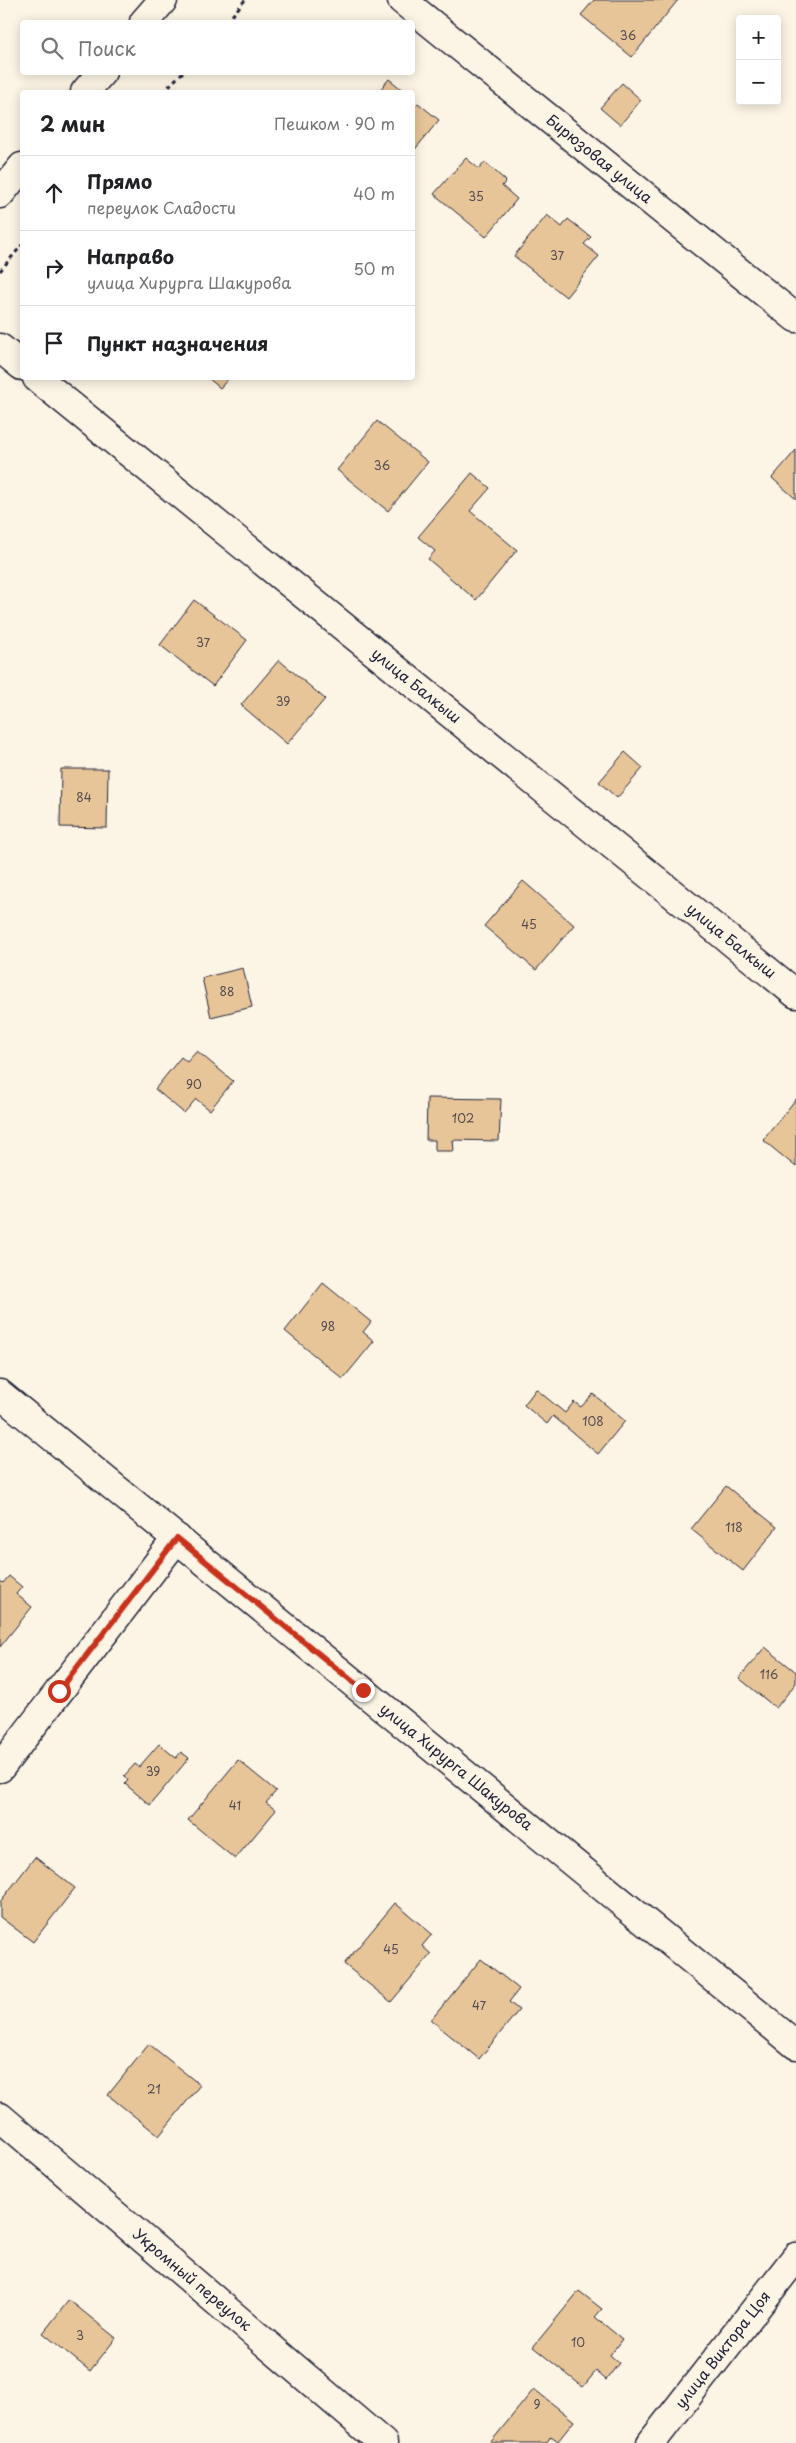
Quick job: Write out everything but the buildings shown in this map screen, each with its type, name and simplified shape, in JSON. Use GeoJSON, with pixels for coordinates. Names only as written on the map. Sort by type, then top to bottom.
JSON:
{"type":"FeatureCollection","features":[{"type":"Feature","properties":{"kind":"street"},"geometry":{"type":"LineString","coordinates":[[146,20],[163,0]]}},
{"type":"Feature","properties":{"kind":"street","name":"Бирюзовая улица"},"geometry":{"type":"LineString","coordinates":[[402,0],[796,318]]}},
{"type":"Feature","properties":{"kind":"street"},"geometry":{"type":"LineString","coordinates":[[87,90],[99,75]]}},
{"type":"Feature","properties":{"kind":"street"},"geometry":{"type":"LineString","coordinates":[[0,194],[20,169]]}},
{"type":"Feature","properties":{"kind":"street"},"geometry":{"type":"LineString","coordinates":[[0,348],[20,364]]}},
{"type":"Feature","properties":{"kind":"street","name":"улица Балкыш"},"geometry":{"type":"LineString","coordinates":[[39,380],[796,994]]}},
{"type":"Feature","properties":{"kind":"street","name":"улица Хирурга Шакурова"},"geometry":{"type":"LineString","coordinates":[[0,1394],[796,2045]]}},
{"type":"Feature","properties":{"kind":"street"},"geometry":{"type":"LineString","coordinates":[[0,1768],[177,1538]]}},
{"type":"Feature","properties":{"kind":"street","name":"Укромный переулок"},"geometry":{"type":"LineString","coordinates":[[0,2117],[383,2443]]}},
{"type":"Feature","properties":{"kind":"street","name":"улица Виктора Цоя"},"geometry":{"type":"LineString","coordinates":[[651,2443],[796,2258]]}},
{"type":"Feature","properties":{"kind":"path"},"geometry":{"type":"LineString","coordinates":[[229,20],[245,0]]}},
{"type":"Feature","properties":{"kind":"path"},"geometry":{"type":"LineString","coordinates":[[165,90],[180,75]]}},
{"type":"Feature","properties":{"kind":"path"},"geometry":{"type":"LineString","coordinates":[[0,272],[20,247]]}},
{"type":"Feature","properties":{"kind":"route"},"geometry":{"type":"LineString","coordinates":[[59,1691],[177,1538],[363,1690]]}}]}
